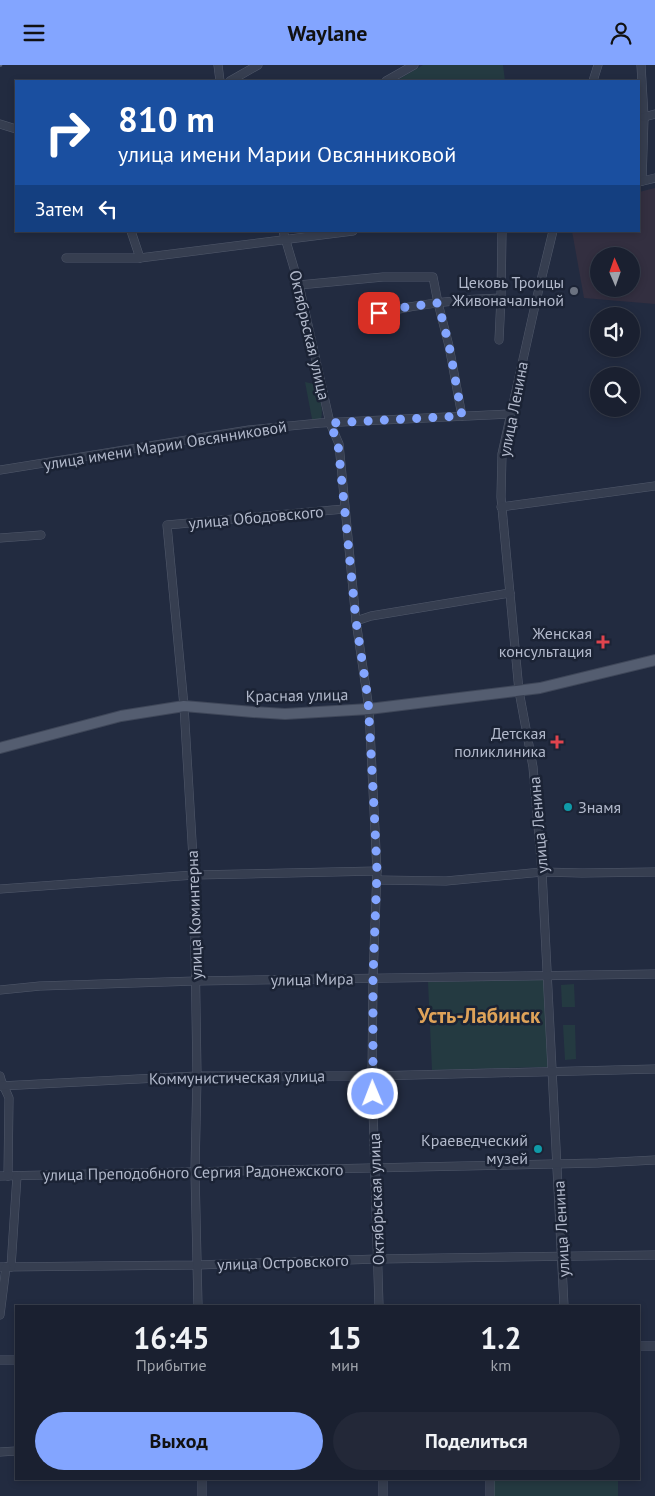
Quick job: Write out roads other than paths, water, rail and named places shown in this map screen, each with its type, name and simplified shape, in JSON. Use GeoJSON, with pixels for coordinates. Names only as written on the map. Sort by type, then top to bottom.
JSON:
{"type":"FeatureCollection","features":[{"type":"Feature","properties":{"kind":"main road","name":"Красная улица"},"geometry":{"type":"LineString","coordinates":[[0,748],[121,716],[184,706],[253,713],[285,714],[369,709],[540,688],[655,660]]}},
{"type":"Feature","properties":{"kind":"street"},"geometry":{"type":"LineString","coordinates":[[218,65],[220,80]]}},
{"type":"Feature","properties":{"kind":"street"},"geometry":{"type":"LineString","coordinates":[[232,80],[258,65]]}},
{"type":"Feature","properties":{"kind":"street"},"geometry":{"type":"LineString","coordinates":[[388,80],[414,65]]}},
{"type":"Feature","properties":{"kind":"street"},"geometry":{"type":"LineString","coordinates":[[593,80],[598,65]]}},
{"type":"Feature","properties":{"kind":"street"},"geometry":{"type":"LineString","coordinates":[[641,65],[644,117],[642,181],[655,178]]}},
{"type":"Feature","properties":{"kind":"street"},"geometry":{"type":"LineString","coordinates":[[644,117],[655,114]]}},
{"type":"Feature","properties":{"kind":"street"},"geometry":{"type":"LineString","coordinates":[[0,124],[15,129]]}},
{"type":"Feature","properties":{"kind":"street"},"geometry":{"type":"LineString","coordinates":[[132,232],[140,258]]}},
{"type":"Feature","properties":{"kind":"street","name":"Октябрьская улица"},"geometry":{"type":"LineString","coordinates":[[283,232],[299,285],[330,423],[338,444],[356,621],[369,709],[377,871],[372,1075],[379,1305]]}},
{"type":"Feature","properties":{"kind":"street"},"geometry":{"type":"LineString","coordinates":[[66,258],[140,258],[346,232]]}},
{"type":"Feature","properties":{"kind":"street"},"geometry":{"type":"LineString","coordinates":[[499,341],[502,232]]}},
{"type":"Feature","properties":{"kind":"street","name":"улица Ленина"},"geometry":{"type":"LineString","coordinates":[[553,232],[502,454],[502,507],[519,691],[533,767],[542,872],[564,1305]]}},
{"type":"Feature","properties":{"kind":"street"},"geometry":{"type":"LineString","coordinates":[[299,285],[383,277],[433,277],[449,345],[462,416]]}},
{"type":"Feature","properties":{"kind":"street"},"geometry":{"type":"LineString","coordinates":[[379,313],[438,303],[501,298]]}},
{"type":"Feature","properties":{"kind":"street","name":"улица имени Марии Овсянниковой"},"geometry":{"type":"LineString","coordinates":[[0,470],[249,430],[330,423],[510,414]]}},
{"type":"Feature","properties":{"kind":"street"},"geometry":{"type":"LineString","coordinates":[[502,507],[655,485]]}},
{"type":"Feature","properties":{"kind":"street","name":"улица Ободовского"},"geometry":{"type":"LineString","coordinates":[[167,525],[344,509]]}},
{"type":"Feature","properties":{"kind":"street","name":"улица Коминтерна"},"geometry":{"type":"LineString","coordinates":[[167,525],[184,706],[194,875],[197,1076],[195,1171],[198,1305]]}},
{"type":"Feature","properties":{"kind":"street"},"geometry":{"type":"LineString","coordinates":[[0,538],[40,535]]}},
{"type":"Feature","properties":{"kind":"street"},"geometry":{"type":"LineString","coordinates":[[356,621],[372,616],[510,593]]}},
{"type":"Feature","properties":{"kind":"street"},"geometry":{"type":"LineString","coordinates":[[0,889],[194,875],[377,871]]}},
{"type":"Feature","properties":{"kind":"street"},"geometry":{"type":"LineString","coordinates":[[377,880],[446,881],[542,872],[655,872]]}},
{"type":"Feature","properties":{"kind":"street","name":"улица Мира"},"geometry":{"type":"LineString","coordinates":[[0,990],[40,986],[196,981],[655,974]]}},
{"type":"Feature","properties":{"kind":"street","name":"Коммунистическая улица"},"geometry":{"type":"LineString","coordinates":[[1,1086],[197,1076],[372,1075],[655,1069]]}},
{"type":"Feature","properties":{"kind":"street"},"geometry":{"type":"LineString","coordinates":[[0,1076],[1,1086],[6,1089],[9,1098],[4,1176]]}},
{"type":"Feature","properties":{"kind":"street","name":"улица Преподобного Сергия Радонежского"},"geometry":{"type":"LineString","coordinates":[[4,1176],[558,1164],[655,1160]]}},
{"type":"Feature","properties":{"kind":"street"},"geometry":{"type":"LineString","coordinates":[[0,1315],[17,1176]]}},
{"type":"Feature","properties":{"kind":"street","name":"улица Островского"},"geometry":{"type":"LineString","coordinates":[[5,1267],[197,1265],[378,1259],[655,1255]]}},
{"type":"Feature","properties":{"kind":"street"},"geometry":{"type":"LineString","coordinates":[[640,1346],[655,1346]]}},
{"type":"Feature","properties":{"kind":"street"},"geometry":{"type":"LineString","coordinates":[[0,1360],[15,1360]]}},
{"type":"Feature","properties":{"kind":"street"},"geometry":{"type":"LineString","coordinates":[[0,1452],[15,1451]]}},
{"type":"Feature","properties":{"kind":"street"},"geometry":{"type":"LineString","coordinates":[[202,1480],[202,1496]]}},
{"type":"Feature","properties":{"kind":"street"},"geometry":{"type":"LineString","coordinates":[[383,1480],[383,1496]]}},
{"type":"Feature","properties":{"kind":"street"},"geometry":{"type":"LineString","coordinates":[[490,1480],[490,1496]]}},
{"type":"Feature","properties":{"kind":"place","name":"Цековь Троицы Живоначальной"},"geometry":{"type":"Point","coordinates":[574,291]}},
{"type":"Feature","properties":{"kind":"place","name":"Женская консультация"},"geometry":{"type":"Point","coordinates":[603,642]}},
{"type":"Feature","properties":{"kind":"place","name":"Детская поликлиника"},"geometry":{"type":"Point","coordinates":[557,742]}},
{"type":"Feature","properties":{"kind":"place","name":"Знамя"},"geometry":{"type":"Point","coordinates":[568,807]}},
{"type":"Feature","properties":{"kind":"place","name":"Краеведческий музей"},"geometry":{"type":"Point","coordinates":[538,1149]}},
{"type":"Feature","properties":{"kind":"district","name":"Усть-Лабинск"},"geometry":{"type":"Point","coordinates":[479,1015]}}]}
